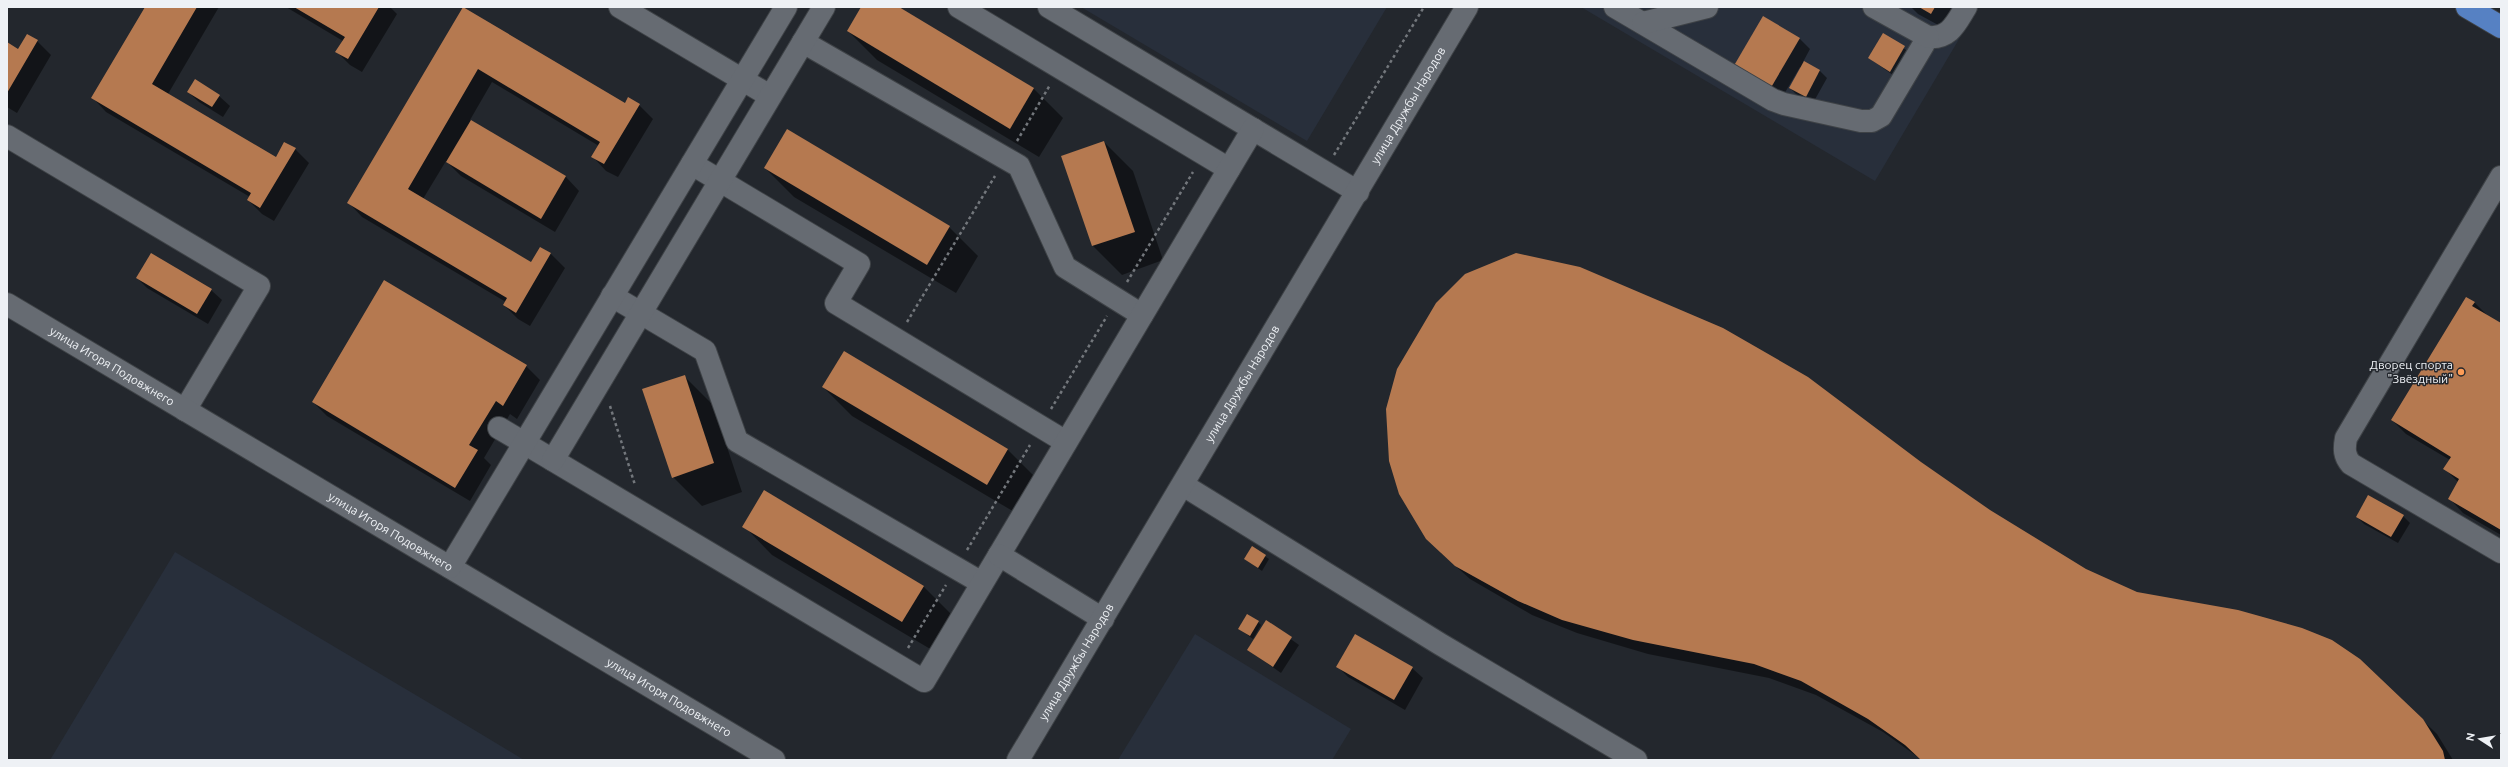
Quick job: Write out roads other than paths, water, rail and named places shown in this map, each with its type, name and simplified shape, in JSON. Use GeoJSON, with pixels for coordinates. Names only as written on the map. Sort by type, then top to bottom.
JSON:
{"type":"FeatureCollection","features":[{"type":"Feature","properties":{"kind":"main road"},"geometry":{"type":"LineString","coordinates":[[2467,7],[2499,23]]}},
{"type":"Feature","properties":{"kind":"street"},"geometry":{"type":"LineString","coordinates":[[620,7],[770,96]]}},
{"type":"Feature","properties":{"kind":"street"},"geometry":{"type":"LineString","coordinates":[[450,567],[786,7]]}},
{"type":"Feature","properties":{"kind":"street"},"geometry":{"type":"LineString","coordinates":[[553,460],[824,7]]}},
{"type":"Feature","properties":{"kind":"street"},"geometry":{"type":"LineString","coordinates":[[959,7],[1229,169]]}},
{"type":"Feature","properties":{"kind":"street"},"geometry":{"type":"LineString","coordinates":[[1050,7],[1358,192]]}},
{"type":"Feature","properties":{"kind":"street","name":"улица Дружбы Народов"},"geometry":{"type":"LineString","coordinates":[[1018,760],[1358,192],[1466,7]]}},
{"type":"Feature","properties":{"kind":"street"},"geometry":{"type":"LineString","coordinates":[[1616,7],[1773,100],[1784,104],[1861,121],[1872,121],[1881,116],[1888,108],[1928,37]]}},
{"type":"Feature","properties":{"kind":"street"},"geometry":{"type":"LineString","coordinates":[[1643,23],[1707,7]]}},
{"type":"Feature","properties":{"kind":"street"},"geometry":{"type":"LineString","coordinates":[[1874,7],[1928,37],[1942,37],[1948,33],[1966,7]]}},
{"type":"Feature","properties":{"kind":"street"},"geometry":{"type":"LineString","coordinates":[[803,42],[1019,166],[1065,267],[1142,314]]}},
{"type":"Feature","properties":{"kind":"street"},"geometry":{"type":"LineString","coordinates":[[499,428],[924,681],[1253,129]]}},
{"type":"Feature","properties":{"kind":"street"},"geometry":{"type":"LineString","coordinates":[[7,136],[258,286],[185,410]]}},
{"type":"Feature","properties":{"kind":"street"},"geometry":{"type":"LineString","coordinates":[[692,164],[859,264],[836,303],[1066,442]]}},
{"type":"Feature","properties":{"kind":"street"},"geometry":{"type":"LineString","coordinates":[[2499,187],[2346,438],[2344,448],[2346,458],[2351,464],[2501,552]]}},
{"type":"Feature","properties":{"kind":"street"},"geometry":{"type":"LineString","coordinates":[[612,296],[705,351],[737,441],[982,583]]}},
{"type":"Feature","properties":{"kind":"street","name":"улица Игоря Подовжнего"},"geometry":{"type":"LineString","coordinates":[[7,304],[774,760]]}},
{"type":"Feature","properties":{"kind":"street"},"geometry":{"type":"LineString","coordinates":[[1183,485],[1440,644],[1636,760]]}},
{"type":"Feature","properties":{"kind":"street"},"geometry":{"type":"LineString","coordinates":[[999,555],[1102,619]]}},
{"type":"Feature","properties":{"kind":"place","name":"Дворец спорта \"Звёздный\""},"geometry":{"type":"Point","coordinates":[2461,372]}}]}
